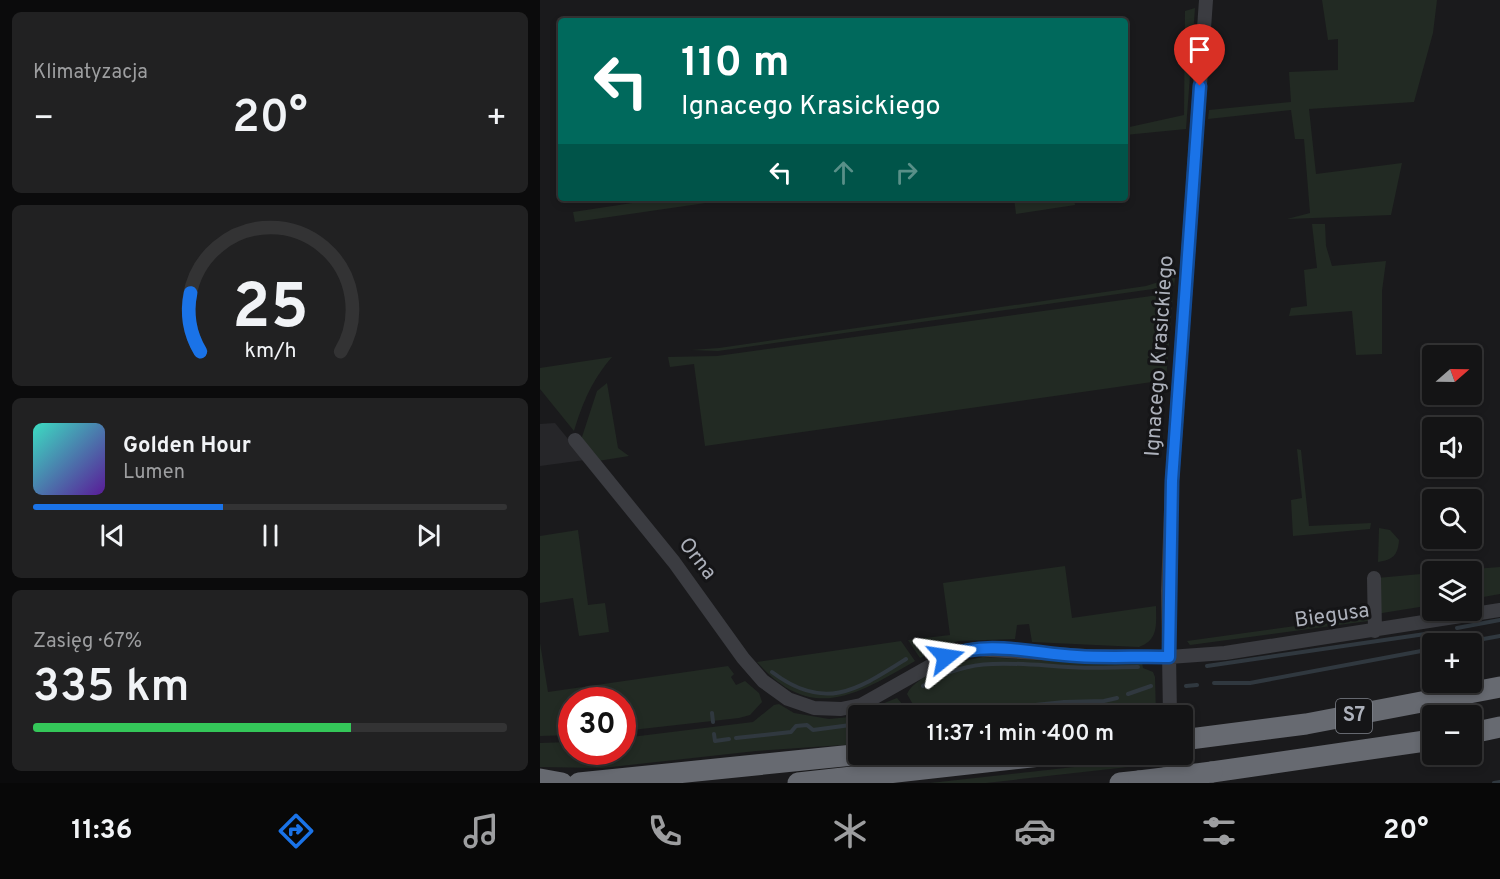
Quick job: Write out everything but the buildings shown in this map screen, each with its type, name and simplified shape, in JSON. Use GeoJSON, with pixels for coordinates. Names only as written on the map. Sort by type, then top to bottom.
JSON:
{"type":"FeatureCollection","features":[{"type":"Feature","properties":{"kind":"highway","name":"S7"},"geometry":{"type":"LineString","coordinates":[[1193,739],[1306,724],[1500,687]]}},
{"type":"Feature","properties":{"kind":"highway"},"geometry":{"type":"LineString","coordinates":[[1482,731],[1500,727]]}},
{"type":"Feature","properties":{"kind":"highway","name":"S7"},"geometry":{"type":"LineString","coordinates":[[1129,782],[1422,741]]}},
{"type":"Feature","properties":{"kind":"highway"},"geometry":{"type":"LineString","coordinates":[[579,783],[848,755]]}},
{"type":"Feature","properties":{"kind":"highway"},"geometry":{"type":"LineString","coordinates":[[798,783],[960,765]]}},
{"type":"Feature","properties":{"kind":"highway"},"geometry":{"type":"LineString","coordinates":[[540,779],[562,783]]}},
{"type":"Feature","properties":{"kind":"street","name":"Ignacego Krasickiego"},"geometry":{"type":"LineString","coordinates":[[1170,705],[1172,481],[1206,0]]}},
{"type":"Feature","properties":{"kind":"street","name":"Orna"},"geometry":{"type":"LineString","coordinates":[[575,440],[674,562],[743,658],[763,681],[788,699],[814,708],[850,708],[959,651],[983,648],[1077,656],[1169,657]]}},
{"type":"Feature","properties":{"kind":"street"},"geometry":{"type":"LineString","coordinates":[[1374,578],[1375,631]]}},
{"type":"Feature","properties":{"kind":"street","name":"Biegusa"},"geometry":{"type":"LineString","coordinates":[[1169,657],[1225,653],[1500,610]]}},
{"type":"Feature","properties":{"kind":"street"},"geometry":{"type":"LineString","coordinates":[[1169,783],[1170,765]]}},
{"type":"Feature","properties":{"kind":"shaded area"},"geometry":{"type":"Polygon","coordinates":[[[1322,0],[1437,0],[1433,33],[1414,102],[1309,109],[1316,174],[1402,163],[1391,215],[1287,219],[1310,213],[1304,139],[1295,139],[1291,110],[1208,119],[1209,110],[1291,102],[1289,72],[1338,70],[1338,39],[1328,40],[1322,0]]]}},
{"type":"Feature","properties":{"kind":"shaded area"},"geometry":{"type":"Polygon","coordinates":[[[1195,8],[1186,129],[1128,135],[1128,127],[1184,115],[1185,11],[1195,8]]]}},
{"type":"Feature","properties":{"kind":"shaded area"},"geometry":{"type":"Polygon","coordinates":[[[645,201],[719,201],[575,222],[573,212],[645,201]]]}},
{"type":"Feature","properties":{"kind":"shaded area"},"geometry":{"type":"Polygon","coordinates":[[[1014,201],[1074,201],[1075,205],[1016,214],[1014,201]]]}},
{"type":"Feature","properties":{"kind":"shaded area"},"geometry":{"type":"Polygon","coordinates":[[[1312,224],[1325,224],[1326,246],[1332,266],[1386,261],[1382,291],[1382,354],[1356,355],[1352,311],[1289,316],[1291,308],[1307,306],[1304,270],[1317,268],[1312,224]]]}},
{"type":"Feature","properties":{"kind":"shaded area"},"geometry":{"type":"Polygon","coordinates":[[[1176,270],[1174,286],[718,351],[691,350],[719,348],[1146,286],[1168,279],[1176,270]]]}},
{"type":"Feature","properties":{"kind":"shaded area"},"geometry":{"type":"Polygon","coordinates":[[[1173,293],[1166,380],[705,446],[694,364],[670,367],[668,357],[717,356],[1173,293]]]}},
{"type":"Feature","properties":{"kind":"shaded area"},"geometry":{"type":"Polygon","coordinates":[[[612,357],[589,392],[574,431],[540,389],[540,368],[612,357]]]}},
{"type":"Feature","properties":{"kind":"shaded area"},"geometry":{"type":"Polygon","coordinates":[[[607,383],[618,448],[629,456],[598,461],[581,440],[597,391],[607,383]]]}},
{"type":"Feature","properties":{"kind":"shaded area"},"geometry":{"type":"Polygon","coordinates":[[[555,423],[585,460],[540,466],[540,424],[555,423]]]}},
{"type":"Feature","properties":{"kind":"shaded area"},"geometry":{"type":"Polygon","coordinates":[[[1297,449],[1301,450],[1309,526],[1371,523],[1370,529],[1293,536],[1291,500],[1302,498],[1297,449]]]}},
{"type":"Feature","properties":{"kind":"shaded area"},"geometry":{"type":"Polygon","coordinates":[[[1379,528],[1390,530],[1399,540],[1394,556],[1378,562],[1379,528]]]}},
{"type":"Feature","properties":{"kind":"shaded area"},"geometry":{"type":"Polygon","coordinates":[[[578,530],[588,605],[605,603],[609,632],[579,636],[573,598],[540,603],[540,536],[578,530]]]}},
{"type":"Feature","properties":{"kind":"shaded area"},"geometry":{"type":"Polygon","coordinates":[[[1065,566],[1072,618],[1156,606],[1155,631],[1150,640],[1139,647],[1032,642],[1029,624],[1017,625],[1015,639],[958,641],[920,658],[908,640],[950,635],[943,583],[1065,566]]]}},
{"type":"Feature","properties":{"kind":"shaded area"},"geometry":{"type":"Polygon","coordinates":[[[1500,567],[1500,594],[1482,597],[1482,568],[1500,567]]]}},
{"type":"Feature","properties":{"kind":"shaded area"},"geometry":{"type":"Polygon","coordinates":[[[1422,574],[1422,607],[1376,614],[1377,578],[1422,574]]]}},
{"type":"Feature","properties":{"kind":"shaded area"},"geometry":{"type":"Polygon","coordinates":[[[1368,616],[1368,621],[1190,645],[1187,641],[1368,616]]]}},
{"type":"Feature","properties":{"kind":"shaded area"},"geometry":{"type":"Polygon","coordinates":[[[901,641],[915,661],[854,693],[834,698],[816,698],[797,693],[777,681],[757,662],[901,641]]]}},
{"type":"Feature","properties":{"kind":"shaded area"},"geometry":{"type":"Polygon","coordinates":[[[540,643],[548,692],[558,691],[558,735],[540,736],[540,643]]]}},
{"type":"Feature","properties":{"kind":"shaded area"},"geometry":{"type":"Polygon","coordinates":[[[983,657],[1087,663],[1142,662],[1143,668],[1153,672],[1155,677],[1156,705],[913,705],[907,694],[920,680],[964,661],[983,657]]]}},
{"type":"Feature","properties":{"kind":"shaded area"},"geometry":{"type":"Polygon","coordinates":[[[728,666],[734,674],[731,677],[736,685],[745,681],[759,693],[762,702],[750,715],[636,730],[636,687],[583,687],[728,666]]]}},
{"type":"Feature","properties":{"kind":"shaded area"},"geometry":{"type":"Polygon","coordinates":[[[897,698],[903,705],[879,705],[897,698]]]}},
{"type":"Feature","properties":{"kind":"shaded area"},"geometry":{"type":"Polygon","coordinates":[[[779,704],[794,713],[829,719],[848,717],[848,745],[756,751],[636,764],[636,736],[753,722],[774,705],[779,704]]]}},
{"type":"Feature","properties":{"kind":"shaded area"},"geometry":{"type":"Polygon","coordinates":[[[558,742],[558,765],[629,765],[602,768],[540,767],[540,743],[558,742]]]}},
{"type":"Feature","properties":{"kind":"shaded area"},"geometry":{"type":"Polygon","coordinates":[[[1091,765],[1137,766],[986,783],[930,783],[1091,765]]]}},
{"type":"Feature","properties":{"kind":"waterway"},"geometry":{"type":"LineString","coordinates":[[1457,628],[1500,620]]}},
{"type":"Feature","properties":{"kind":"waterway"},"geometry":{"type":"LineString","coordinates":[[1207,666],[1422,634]]}},
{"type":"Feature","properties":{"kind":"waterway"},"geometry":{"type":"LineString","coordinates":[[1482,639],[1500,636]]}},
{"type":"Feature","properties":{"kind":"waterway"},"geometry":{"type":"LineString","coordinates":[[1214,683],[1250,683],[1422,651]]}},
{"type":"Feature","properties":{"kind":"waterway"},"geometry":{"type":"LineString","coordinates":[[772,672],[791,684],[808,691],[825,694],[856,687],[906,659]]}},
{"type":"Feature","properties":{"kind":"waterway"},"geometry":{"type":"LineString","coordinates":[[923,686],[940,676],[958,670],[993,664],[1085,668],[1138,667]]}},
{"type":"Feature","properties":{"kind":"waterway"},"geometry":{"type":"LineString","coordinates":[[1186,686],[1197,685]]}},
{"type":"Feature","properties":{"kind":"waterway"},"geometry":{"type":"LineString","coordinates":[[1128,694],[1151,686]]}},
{"type":"Feature","properties":{"kind":"waterway"},"geometry":{"type":"LineString","coordinates":[[1035,705],[1104,701],[1117,698]]}},
{"type":"Feature","properties":{"kind":"waterway"},"geometry":{"type":"LineString","coordinates":[[712,713],[713,722]]}},
{"type":"Feature","properties":{"kind":"waterway"},"geometry":{"type":"LineString","coordinates":[[736,738],[791,732],[796,726],[807,725],[813,730],[848,725]]}},
{"type":"Feature","properties":{"kind":"waterway"},"geometry":{"type":"LineString","coordinates":[[714,734],[715,741],[729,739]]}},
{"type":"Feature","properties":{"kind":"waterway"},"geometry":{"type":"LineString","coordinates":[[1494,783],[1500,782]]}},
{"type":"Feature","properties":{"kind":"route"},"geometry":{"type":"LineString","coordinates":[[946,657],[959,651],[983,648],[1077,656],[1169,657],[1168,608],[1172,481],[1200,86]]}}]}
